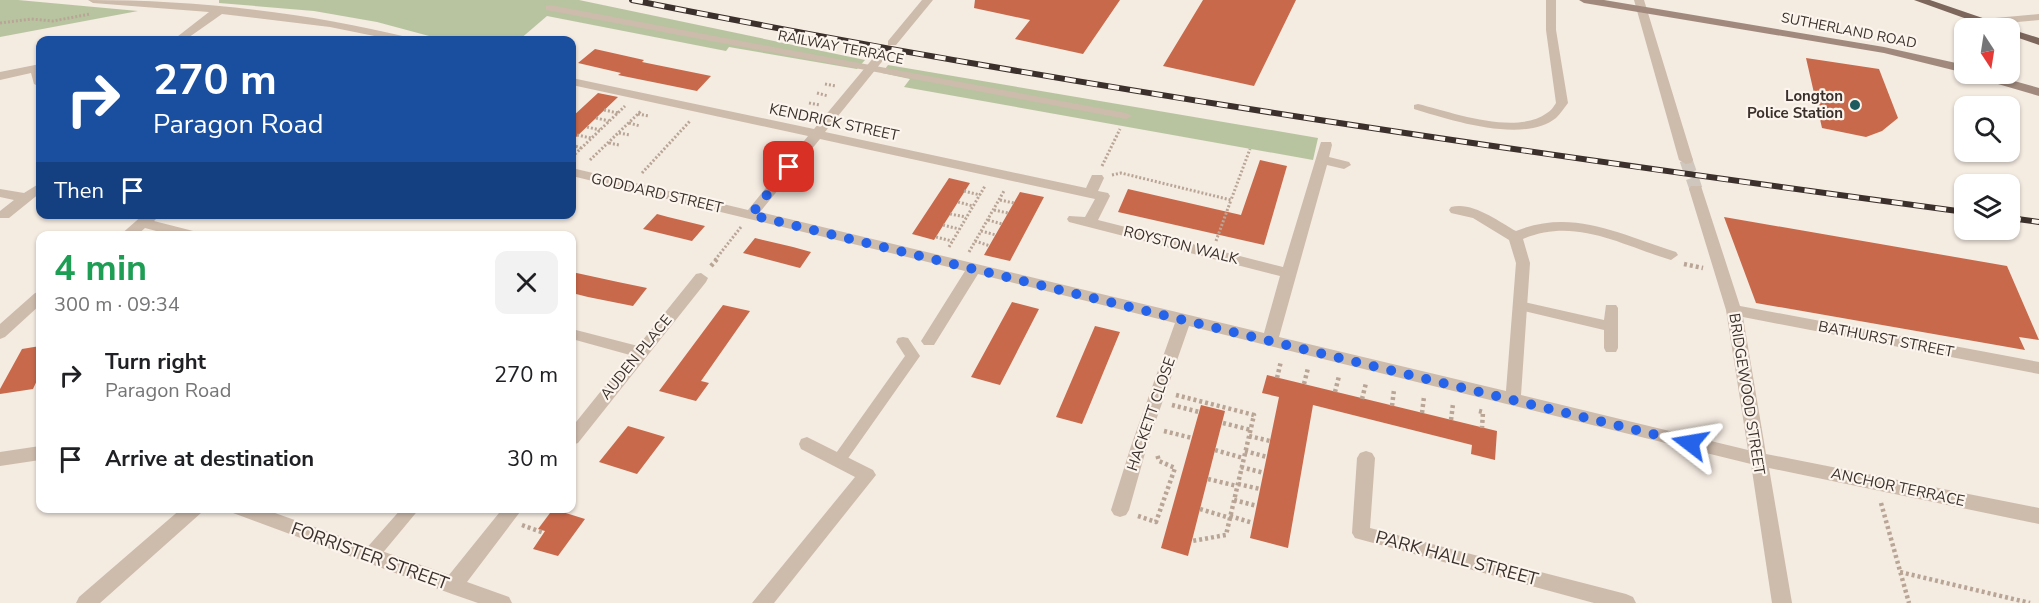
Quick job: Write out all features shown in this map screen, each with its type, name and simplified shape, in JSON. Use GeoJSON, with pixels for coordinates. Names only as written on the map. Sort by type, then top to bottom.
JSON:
{"type":"FeatureCollection","features":[{"type":"Feature","properties":{"kind":"main road"},"geometry":{"type":"LineString","coordinates":[[1919,0],[1972,18]]}},
{"type":"Feature","properties":{"kind":"main road"},"geometry":{"type":"LineString","coordinates":[[2020,35],[2039,42]]}},
{"type":"Feature","properties":{"kind":"street"},"geometry":{"type":"LineString","coordinates":[[93,0],[316,20],[391,36]]}},
{"type":"Feature","properties":{"kind":"street"},"geometry":{"type":"LineString","coordinates":[[892,42],[928,0]]}},
{"type":"Feature","properties":{"kind":"street","name":"SUTHERLAND ROAD"},"geometry":{"type":"LineString","coordinates":[[1584,0],[1639,5],[1884,50],[1954,66]]}},
{"type":"Feature","properties":{"kind":"street"},"geometry":{"type":"LineString","coordinates":[[1639,5],[1686,160]]}},
{"type":"Feature","properties":{"kind":"street"},"geometry":{"type":"LineString","coordinates":[[184,36],[220,10]]}},
{"type":"Feature","properties":{"kind":"street"},"geometry":{"type":"LineString","coordinates":[[751,215],[883,53]]}},
{"type":"Feature","properties":{"kind":"street"},"geometry":{"type":"LineString","coordinates":[[0,76],[36,68]]}},
{"type":"Feature","properties":{"kind":"street","name":"KENDRICK STREET"},"geometry":{"type":"LineString","coordinates":[[576,82],[633,99],[1090,193]]}},
{"type":"Feature","properties":{"kind":"street"},"geometry":{"type":"LineString","coordinates":[[2012,84],[2039,92]]}},
{"type":"Feature","properties":{"kind":"street"},"geometry":{"type":"LineString","coordinates":[[1270,340],[1326,145]]}},
{"type":"Feature","properties":{"kind":"street"},"geometry":{"type":"LineString","coordinates":[[1323,160],[1344,165]]}},
{"type":"Feature","properties":{"kind":"street","name":"GODDARD STREET"},"geometry":{"type":"LineString","coordinates":[[576,174],[751,215],[971,261],[1184,319],[1757,459]]}},
{"type":"Feature","properties":{"kind":"street"},"geometry":{"type":"LineString","coordinates":[[1090,222],[1103,196],[1090,193],[1097,177]]}},
{"type":"Feature","properties":{"kind":"street","name":"BRIDGEWOOD STREET"},"geometry":{"type":"LineString","coordinates":[[1696,189],[1734,310],[1782,603]]}},
{"type":"Feature","properties":{"kind":"street"},"geometry":{"type":"LineString","coordinates":[[4,215],[36,190]]}},
{"type":"Feature","properties":{"kind":"street"},"geometry":{"type":"LineString","coordinates":[[0,193],[27,198]]}},
{"type":"Feature","properties":{"kind":"street"},"geometry":{"type":"LineString","coordinates":[[1456,210],[1477,215],[1515,237],[1522,263],[1513,400]]}},
{"type":"Feature","properties":{"kind":"street"},"geometry":{"type":"LineString","coordinates":[[133,231],[149,219],[182,231]]}},
{"type":"Feature","properties":{"kind":"street","name":"ROYSTON WALK"},"geometry":{"type":"LineString","coordinates":[[1074,219],[1288,273]]}},
{"type":"Feature","properties":{"kind":"street"},"geometry":{"type":"LineString","coordinates":[[1515,237],[1531,229],[1562,223],[1589,228],[1650,250],[1671,255]]}},
{"type":"Feature","properties":{"kind":"street"},"geometry":{"type":"LineString","coordinates":[[1632,242],[1637,227]]}},
{"type":"Feature","properties":{"kind":"street"},"geometry":{"type":"LineString","coordinates":[[929,341],[971,261]]}},
{"type":"Feature","properties":{"kind":"street","name":"AUDEN PLACE"},"geometry":{"type":"LineString","coordinates":[[576,433],[701,278]]}},
{"type":"Feature","properties":{"kind":"street"},"geometry":{"type":"LineString","coordinates":[[0,333],[36,301]]}},
{"type":"Feature","properties":{"kind":"street","name":"BATHURST STREET"},"geometry":{"type":"LineString","coordinates":[[1734,310],[2039,368]]}},
{"type":"Feature","properties":{"kind":"street","name":"HACKETT CLOSE"},"geometry":{"type":"LineString","coordinates":[[1120,510],[1139,446],[1184,319]]}},
{"type":"Feature","properties":{"kind":"street"},"geometry":{"type":"LineString","coordinates":[[576,335],[640,352]]}},
{"type":"Feature","properties":{"kind":"street"},"geometry":{"type":"LineString","coordinates":[[762,603],[867,475],[807,444]]}},
{"type":"Feature","properties":{"kind":"street"},"geometry":{"type":"LineString","coordinates":[[0,459],[36,454]]}},
{"type":"Feature","properties":{"kind":"street","name":"PARK HALL STREET"},"geometry":{"type":"LineString","coordinates":[[1366,458],[1361,533],[1626,603]]}},
{"type":"Feature","properties":{"kind":"street","name":"ANCHOR TERRACE"},"geometry":{"type":"LineString","coordinates":[[1757,459],[2039,516]]}},
{"type":"Feature","properties":{"kind":"street"},"geometry":{"type":"LineString","coordinates":[[86,603],[189,513]]}},
{"type":"Feature","properties":{"kind":"street","name":"FORRISTER STREET"},"geometry":{"type":"LineString","coordinates":[[253,513],[502,603]]}},
{"type":"Feature","properties":{"kind":"street"},"geometry":{"type":"LineString","coordinates":[[452,586],[510,513]]}},
{"type":"Feature","properties":{"kind":"lane"},"geometry":{"type":"LineString","coordinates":[[1418,108],[1443,116],[1485,124],[1522,125],[1538,123],[1558,110],[1562,103],[1551,30],[1551,0]]}},
{"type":"Feature","properties":{"kind":"lane","name":"RAILWAY TERRACE"},"geometry":{"type":"LineString","coordinates":[[550,8],[1126,116]]}},
{"type":"Feature","properties":{"kind":"lane"},"geometry":{"type":"LineString","coordinates":[[2020,19],[2039,17]]}},
{"type":"Feature","properties":{"kind":"lane"},"geometry":{"type":"LineString","coordinates":[[1520,306],[1611,327]]}},
{"type":"Feature","properties":{"kind":"lane"},"geometry":{"type":"LineString","coordinates":[[1611,308],[1611,348]]}},
{"type":"Feature","properties":{"kind":"lane"},"geometry":{"type":"LineString","coordinates":[[838,460],[913,356],[903,342]]}},
{"type":"Feature","properties":{"kind":"lane"},"geometry":{"type":"LineString","coordinates":[[370,556],[408,513]]}},
{"type":"Feature","properties":{"kind":"path"},"geometry":{"type":"LineString","coordinates":[[0,23],[31,20],[53,21],[100,13]]}},
{"type":"Feature","properties":{"kind":"path"},"geometry":{"type":"LineString","coordinates":[[576,154],[633,99]]}},
{"type":"Feature","properties":{"kind":"path"},"geometry":{"type":"LineString","coordinates":[[576,171],[646,107],[633,99],[618,101]]}},
{"type":"Feature","properties":{"kind":"path"},"geometry":{"type":"LineString","coordinates":[[604,110],[618,113]]}},
{"type":"Feature","properties":{"kind":"path"},"geometry":{"type":"LineString","coordinates":[[638,114],[649,116]]}},
{"type":"Feature","properties":{"kind":"path"},"geometry":{"type":"LineString","coordinates":[[629,187],[694,118],[684,116]]}},
{"type":"Feature","properties":{"kind":"path"},"geometry":{"type":"LineString","coordinates":[[1097,177],[1126,116]]}},
{"type":"Feature","properties":{"kind":"path"},"geometry":{"type":"LineString","coordinates":[[596,118],[609,122]]}},
{"type":"Feature","properties":{"kind":"path"},"geometry":{"type":"LineString","coordinates":[[629,123],[640,126]]}},
{"type":"Feature","properties":{"kind":"path"},"geometry":{"type":"LineString","coordinates":[[586,127],[601,130]]}},
{"type":"Feature","properties":{"kind":"path"},"geometry":{"type":"LineString","coordinates":[[619,133],[630,135]]}},
{"type":"Feature","properties":{"kind":"path"},"geometry":{"type":"LineString","coordinates":[[577,135],[592,138]]}},
{"type":"Feature","properties":{"kind":"path"},"geometry":{"type":"LineString","coordinates":[[609,142],[620,145]]}},
{"type":"Feature","properties":{"kind":"path"},"geometry":{"type":"LineString","coordinates":[[576,146],[582,148]]}},
{"type":"Feature","properties":{"kind":"path"},"geometry":{"type":"LineString","coordinates":[[1212,253],[1250,149]]}},
{"type":"Feature","properties":{"kind":"path"},"geometry":{"type":"LineString","coordinates":[[957,253],[947,250],[993,173]]}},
{"type":"Feature","properties":{"kind":"path"},"geometry":{"type":"LineString","coordinates":[[1097,177],[1120,173],[1232,200]]}},
{"type":"Feature","properties":{"kind":"path"},"geometry":{"type":"LineString","coordinates":[[971,261],[975,242],[1013,177]]}},
{"type":"Feature","properties":{"kind":"path"},"geometry":{"type":"LineString","coordinates":[[964,191],[980,195]]}},
{"type":"Feature","properties":{"kind":"path"},"geometry":{"type":"LineString","coordinates":[[999,200],[1014,203]]}},
{"type":"Feature","properties":{"kind":"path"},"geometry":{"type":"LineString","coordinates":[[958,202],[974,206]]}},
{"type":"Feature","properties":{"kind":"path"},"geometry":{"type":"LineString","coordinates":[[994,210],[1008,213]]}},
{"type":"Feature","properties":{"kind":"path"},"geometry":{"type":"LineString","coordinates":[[950,214],[966,217]]}},
{"type":"Feature","properties":{"kind":"path"},"geometry":{"type":"LineString","coordinates":[[701,278],[751,215]]}},
{"type":"Feature","properties":{"kind":"path"},"geometry":{"type":"LineString","coordinates":[[988,220],[1002,224]]}},
{"type":"Feature","properties":{"kind":"path"},"geometry":{"type":"LineString","coordinates":[[943,225],[959,229]]}},
{"type":"Feature","properties":{"kind":"path"},"geometry":{"type":"LineString","coordinates":[[981,231],[996,235]]}},
{"type":"Feature","properties":{"kind":"path"},"geometry":{"type":"LineString","coordinates":[[936,237],[952,241]]}},
{"type":"Feature","properties":{"kind":"path"},"geometry":{"type":"LineString","coordinates":[[975,242],[990,246]]}},
{"type":"Feature","properties":{"kind":"path"},"geometry":{"type":"LineString","coordinates":[[1671,255],[1672,261],[1721,271]]}},
{"type":"Feature","properties":{"kind":"path"},"geometry":{"type":"LineString","coordinates":[[1270,358],[1290,363]]}},
{"type":"Feature","properties":{"kind":"path"},"geometry":{"type":"LineString","coordinates":[[1277,378],[1281,361]]}},
{"type":"Feature","properties":{"kind":"path"},"geometry":{"type":"LineString","coordinates":[[1299,366],[1318,370]]}},
{"type":"Feature","properties":{"kind":"path"},"geometry":{"type":"LineString","coordinates":[[1304,384],[1308,368]]}},
{"type":"Feature","properties":{"kind":"path"},"geometry":{"type":"LineString","coordinates":[[1328,373],[1348,378]]}},
{"type":"Feature","properties":{"kind":"path"},"geometry":{"type":"LineString","coordinates":[[1335,392],[1339,376]]}},
{"type":"Feature","properties":{"kind":"path"},"geometry":{"type":"LineString","coordinates":[[1357,380],[1375,385]]}},
{"type":"Feature","properties":{"kind":"path"},"geometry":{"type":"LineString","coordinates":[[1362,399],[1366,383]]}},
{"type":"Feature","properties":{"kind":"path"},"geometry":{"type":"LineString","coordinates":[[1169,413],[1178,385]]}},
{"type":"Feature","properties":{"kind":"path"},"geometry":{"type":"LineString","coordinates":[[1384,388],[1404,392]]}},
{"type":"Feature","properties":{"kind":"path"},"geometry":{"type":"LineString","coordinates":[[1392,406],[1394,390]]}},
{"type":"Feature","properties":{"kind":"path"},"geometry":{"type":"LineString","coordinates":[[1174,394],[1254,415],[1226,535],[1192,541]]}},
{"type":"Feature","properties":{"kind":"path"},"geometry":{"type":"LineString","coordinates":[[1414,395],[1433,399]]}},
{"type":"Feature","properties":{"kind":"path"},"geometry":{"type":"LineString","coordinates":[[1422,413],[1424,397]]}},
{"type":"Feature","properties":{"kind":"path"},"geometry":{"type":"LineString","coordinates":[[1443,402],[1463,406]]}},
{"type":"Feature","properties":{"kind":"path"},"geometry":{"type":"LineString","coordinates":[[1451,420],[1453,404]]}},
{"type":"Feature","properties":{"kind":"path"},"geometry":{"type":"LineString","coordinates":[[1172,405],[1199,412]]}},
{"type":"Feature","properties":{"kind":"path"},"geometry":{"type":"LineString","coordinates":[[1473,409],[1483,411],[1482,428]]}},
{"type":"Feature","properties":{"kind":"path"},"geometry":{"type":"LineString","coordinates":[[1160,440],[1166,422]]}},
{"type":"Feature","properties":{"kind":"path"},"geometry":{"type":"LineString","coordinates":[[1222,423],[1270,441]]}},
{"type":"Feature","properties":{"kind":"path"},"geometry":{"type":"LineString","coordinates":[[1163,430],[1192,438]]}},
{"type":"Feature","properties":{"kind":"path"},"geometry":{"type":"LineString","coordinates":[[1120,510],[1156,522],[1175,468],[1159,461],[1156,450]]}},
{"type":"Feature","properties":{"kind":"path"},"geometry":{"type":"LineString","coordinates":[[1215,450],[1243,458]]}},
{"type":"Feature","properties":{"kind":"path"},"geometry":{"type":"LineString","coordinates":[[1245,451],[1267,457]]}},
{"type":"Feature","properties":{"kind":"path"},"geometry":{"type":"LineString","coordinates":[[1241,467],[1264,473]]}},
{"type":"Feature","properties":{"kind":"path"},"geometry":{"type":"LineString","coordinates":[[1208,478],[1260,489]]}},
{"type":"Feature","properties":{"kind":"path"},"geometry":{"type":"LineString","coordinates":[[1876,482],[1909,603]]}},
{"type":"Feature","properties":{"kind":"path"},"geometry":{"type":"LineString","coordinates":[[1234,500],[1257,506]]}},
{"type":"Feature","properties":{"kind":"path"},"geometry":{"type":"LineString","coordinates":[[1200,509],[1253,523]]}},
{"type":"Feature","properties":{"kind":"path"},"geometry":{"type":"LineString","coordinates":[[1900,572],[2030,603]]}},
{"type":"Feature","properties":{"kind":"green space"},"geometry":{"type":"Polygon","coordinates":[[[0,0],[18,0],[138,11],[0,37],[0,0]]]}},
{"type":"Feature","properties":{"kind":"green space"},"geometry":{"type":"Polygon","coordinates":[[[219,0],[579,0],[865,60],[857,69],[729,47],[726,51],[547,16],[524,36],[429,36],[377,22],[314,11],[219,3],[219,0]]]}},
{"type":"Feature","properties":{"kind":"green space"},"geometry":{"type":"Polygon","coordinates":[[[888,65],[1318,138],[1313,160],[904,87],[910,79],[882,73],[888,65]]]}},
{"type":"Feature","properties":{"kind":"building"},"geometry":{"type":"Polygon","coordinates":[[[975,0],[1120,0],[1083,54],[1015,39],[1030,20],[974,8],[975,0]]]}},
{"type":"Feature","properties":{"kind":"building"},"geometry":{"type":"Polygon","coordinates":[[[1203,0],[1296,0],[1254,86],[1163,66],[1203,0]]]}},
{"type":"Feature","properties":{"kind":"building"},"geometry":{"type":"Polygon","coordinates":[[[595,49],[644,60],[642,62],[711,76],[697,91],[618,75],[621,73],[578,63],[595,49]]]}},
{"type":"Feature","properties":{"kind":"building","name":"Longton Police Station"},"geometry":{"type":"Polygon","coordinates":[[[1806,58],[1879,69],[1898,118],[1882,131],[1866,137],[1822,128],[1806,58]]]}},
{"type":"Feature","properties":{"kind":"building"},"geometry":{"type":"Polygon","coordinates":[[[598,93],[618,97],[576,137],[576,113],[598,93]]]}},
{"type":"Feature","properties":{"kind":"building"},"geometry":{"type":"Polygon","coordinates":[[[1260,160],[1287,166],[1264,245],[1118,212],[1128,189],[1241,215],[1260,160]]]}},
{"type":"Feature","properties":{"kind":"building"},"geometry":{"type":"Polygon","coordinates":[[[949,178],[970,183],[934,240],[912,234],[949,178]]]}},
{"type":"Feature","properties":{"kind":"building"},"geometry":{"type":"Polygon","coordinates":[[[1020,192],[1044,197],[1010,261],[984,255],[1020,192]]]}},
{"type":"Feature","properties":{"kind":"building"},"geometry":{"type":"Polygon","coordinates":[[[657,214],[705,226],[692,241],[643,229],[657,214]]]}},
{"type":"Feature","properties":{"kind":"building"},"geometry":{"type":"Polygon","coordinates":[[[1724,217],[2007,266],[2039,340],[2019,337],[2025,350],[1756,303],[1724,217]]]}},
{"type":"Feature","properties":{"kind":"building"},"geometry":{"type":"Polygon","coordinates":[[[755,238],[811,252],[800,268],[743,253],[755,238]]]}},
{"type":"Feature","properties":{"kind":"building"},"geometry":{"type":"Polygon","coordinates":[[[576,273],[647,288],[633,306],[576,294],[576,273]]]}},
{"type":"Feature","properties":{"kind":"building"},"geometry":{"type":"Polygon","coordinates":[[[1012,302],[1039,309],[1000,385],[971,377],[1012,302]]]}},
{"type":"Feature","properties":{"kind":"building"},"geometry":{"type":"Polygon","coordinates":[[[723,305],[750,311],[701,381],[709,383],[696,401],[659,391],[723,305]]]}},
{"type":"Feature","properties":{"kind":"building"},"geometry":{"type":"Polygon","coordinates":[[[1095,326],[1120,332],[1082,424],[1056,417],[1095,326]]]}},
{"type":"Feature","properties":{"kind":"building"},"geometry":{"type":"Polygon","coordinates":[[[36,347],[36,383],[33,389],[0,394],[0,389],[22,349],[36,347]]]}},
{"type":"Feature","properties":{"kind":"building"},"geometry":{"type":"Polygon","coordinates":[[[1267,375],[1497,431],[1495,460],[1471,454],[1472,445],[1313,405],[1288,548],[1250,538],[1279,397],[1262,393],[1267,375]]]}},
{"type":"Feature","properties":{"kind":"building"},"geometry":{"type":"Polygon","coordinates":[[[1201,405],[1225,411],[1188,556],[1161,548],[1201,405]]]}},
{"type":"Feature","properties":{"kind":"building"},"geometry":{"type":"Polygon","coordinates":[[[628,426],[665,437],[637,474],[599,462],[628,426]]]}},
{"type":"Feature","properties":{"kind":"building"},"geometry":{"type":"Polygon","coordinates":[[[550,513],[566,513],[585,519],[558,556],[533,549],[545,531],[538,529],[550,513]]]}},
{"type":"Feature","properties":{"kind":"tunnel"},"geometry":{"type":"LineString","coordinates":[[1686,160],[1696,189]]}},
{"type":"Feature","properties":{"kind":"railway"},"geometry":{"type":"LineString","coordinates":[[632,0],[798,32],[1130,90],[1464,142],[1954,210]]}},
{"type":"Feature","properties":{"kind":"railway"},"geometry":{"type":"LineString","coordinates":[[2020,219],[2039,222]]}},
{"type":"Feature","properties":{"kind":"place","name":"Longton Police Station"},"geometry":{"type":"Point","coordinates":[1855,105]}},
{"type":"Feature","properties":{"kind":"route"},"geometry":{"type":"LineString","coordinates":[[789,167],[751,215],[1690,443]]}}]}
